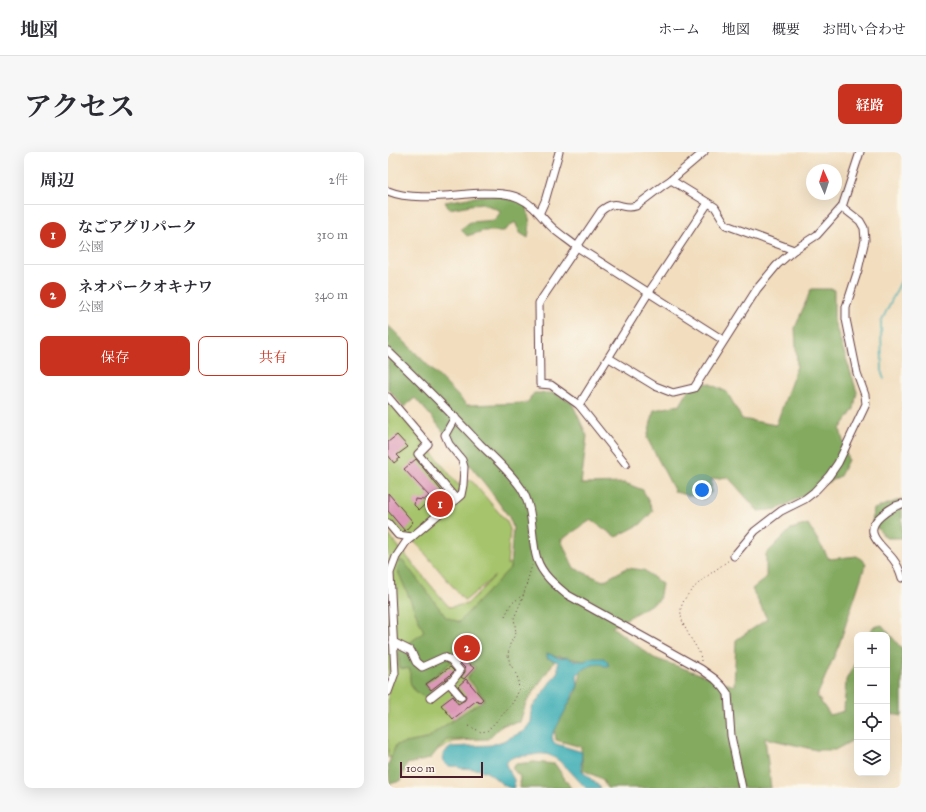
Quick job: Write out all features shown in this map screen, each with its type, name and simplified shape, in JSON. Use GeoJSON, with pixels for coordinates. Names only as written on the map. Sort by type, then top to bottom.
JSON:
{"type":"FeatureCollection","features":[{"type":"Feature","properties":{"kind":"street"},"geometry":{"type":"LineString","coordinates":[[540,212],[545,201],[559,152]]}},
{"type":"Feature","properties":{"kind":"street"},"geometry":{"type":"LineString","coordinates":[[626,464],[579,405],[551,385],[540,384],[539,303],[601,211],[607,205],[615,204],[632,207],[636,206],[671,180],[704,152]]}},
{"type":"Feature","properties":{"kind":"street"},"geometry":{"type":"LineString","coordinates":[[609,358],[655,386],[673,393],[683,392],[694,388],[723,340],[757,289],[777,265],[794,250],[817,235],[842,207],[860,152]]}},
{"type":"Feature","properties":{"kind":"street"},"geometry":{"type":"LineString","coordinates":[[671,180],[715,207],[726,225],[794,250]]}},
{"type":"Feature","properties":{"kind":"street"},"geometry":{"type":"LineString","coordinates":[[388,192],[419,196],[493,193],[508,194],[518,197],[529,203],[540,212],[555,230],[577,247],[723,340]]}},
{"type":"Feature","properties":{"kind":"street"},"geometry":{"type":"LineString","coordinates":[[579,405],[649,292],[708,203]]}},
{"type":"Feature","properties":{"kind":"street"},"geometry":{"type":"LineString","coordinates":[[734,556],[756,531],[781,511],[805,499],[829,476],[838,463],[866,404],[865,395],[857,373],[846,319],[846,308],[858,270],[865,240],[864,228],[860,221],[842,207]]}},
{"type":"Feature","properties":{"kind":"street"},"geometry":{"type":"LineString","coordinates":[[388,351],[455,417],[521,487],[530,509],[536,553],[541,567],[547,576],[566,594],[701,669],[723,687],[728,694],[731,736],[742,788]]}},
{"type":"Feature","properties":{"kind":"street"},"geometry":{"type":"LineString","coordinates":[[388,397],[428,444],[418,454],[456,499]]}},
{"type":"Feature","properties":{"kind":"street"},"geometry":{"type":"LineString","coordinates":[[389,686],[395,673],[390,573],[396,556],[406,542],[461,495],[464,485],[464,467],[462,460],[449,444],[445,434],[455,417]]}},
{"type":"Feature","properties":{"kind":"street"},"geometry":{"type":"LineString","coordinates":[[902,504],[891,508],[879,517],[874,524],[872,533],[897,566],[902,578]]}},
{"type":"Feature","properties":{"kind":"street"},"geometry":{"type":"LineString","coordinates":[[388,523],[398,535],[412,538]]}},
{"type":"Feature","properties":{"kind":"street"},"geometry":{"type":"LineString","coordinates":[[393,642],[411,652],[416,662],[422,667],[444,657],[450,660],[460,671],[449,683],[430,698]]}},
{"type":"Feature","properties":{"kind":"street"},"geometry":{"type":"LineString","coordinates":[[449,683],[461,697]]}},
{"type":"Feature","properties":{"kind":"path"},"geometry":{"type":"LineString","coordinates":[[469,726],[481,732],[487,731],[509,708],[519,690],[517,674],[510,664],[508,655],[510,644],[516,633],[514,618],[524,594],[536,553]]}},
{"type":"Feature","properties":{"kind":"path"},"geometry":{"type":"LineString","coordinates":[[701,669],[701,658],[682,619],[681,609],[683,601],[691,590],[734,556]]}},
{"type":"Feature","properties":{"kind":"path"},"geometry":{"type":"LineString","coordinates":[[505,616],[511,604],[524,594]]}},
{"type":"Feature","properties":{"kind":"green space"},"geometry":{"type":"Polygon","coordinates":[[[486,195],[517,198],[527,207],[530,224],[528,238],[520,233],[515,222],[504,231],[483,231],[467,236],[461,229],[470,222],[495,220],[501,211],[482,203],[449,209],[445,202],[486,195]]]}},
{"type":"Feature","properties":{"kind":"green space"},"geometry":{"type":"Polygon","coordinates":[[[811,289],[834,289],[834,321],[857,392],[854,409],[840,429],[848,460],[840,476],[778,509],[758,511],[728,477],[712,479],[711,493],[703,499],[675,492],[647,438],[654,410],[680,405],[691,387],[708,383],[727,392],[742,419],[776,425],[797,366],[795,328],[811,289]]]}},
{"type":"Feature","properties":{"kind":"green space"},"geometry":{"type":"Polygon","coordinates":[[[388,325],[467,405],[527,403],[534,393],[555,393],[572,403],[587,436],[581,484],[625,483],[643,490],[653,511],[641,524],[616,537],[591,520],[561,540],[574,568],[603,581],[627,568],[644,570],[662,584],[659,600],[612,627],[654,658],[734,686],[736,640],[767,619],[752,589],[766,578],[766,554],[791,529],[808,524],[829,559],[857,556],[866,563],[839,645],[817,696],[830,715],[844,711],[846,680],[854,665],[854,740],[835,750],[816,750],[765,738],[771,788],[607,788],[602,779],[583,770],[581,747],[556,740],[554,726],[576,693],[584,661],[558,656],[526,703],[520,722],[502,725],[488,739],[446,740],[430,759],[407,764],[400,781],[390,784],[388,765],[396,745],[426,739],[485,699],[468,678],[475,667],[457,653],[449,664],[425,684],[432,694],[427,699],[412,688],[410,681],[410,669],[399,668],[399,651],[424,632],[397,569],[400,560],[404,562],[446,617],[459,622],[510,568],[513,527],[509,517],[488,488],[415,398],[404,407],[388,389],[388,325]]]}},
{"type":"Feature","properties":{"kind":"green space"},"geometry":{"type":"Polygon","coordinates":[[[388,394],[430,444],[432,452],[459,486],[460,482],[471,480],[507,522],[510,529],[507,565],[513,560],[514,719],[489,734],[471,740],[453,742],[439,750],[408,751],[388,758],[388,534],[449,607],[467,604],[495,576],[466,600],[464,600],[417,544],[411,540],[394,536],[388,529],[388,394]]]}},
{"type":"Feature","properties":{"kind":"green space"},"geometry":{"type":"Polygon","coordinates":[[[902,499],[902,538],[886,538],[872,522],[874,509],[902,499]]]}},
{"type":"Feature","properties":{"kind":"green space"},"geometry":{"type":"Polygon","coordinates":[[[882,625],[888,632],[870,632],[873,627],[882,625]]]}},
{"type":"Feature","properties":{"kind":"green space"},"geometry":{"type":"Polygon","coordinates":[[[890,635],[902,649],[902,716],[890,714],[890,635]]]}},
{"type":"Feature","properties":{"kind":"green space"},"geometry":{"type":"Polygon","coordinates":[[[534,762],[555,764],[571,788],[519,788],[520,777],[512,768],[516,764],[534,762]]]}},
{"type":"Feature","properties":{"kind":"water"},"geometry":{"type":"Polygon","coordinates":[[[547,653],[559,658],[568,657],[574,661],[585,661],[589,658],[604,658],[609,666],[604,666],[601,664],[594,665],[586,668],[577,675],[578,686],[552,736],[553,741],[556,744],[582,752],[581,767],[583,772],[601,788],[586,788],[562,763],[545,754],[515,757],[507,762],[506,765],[514,780],[514,788],[504,785],[490,774],[483,771],[459,768],[457,766],[448,766],[444,761],[443,754],[451,747],[491,745],[524,731],[531,722],[532,708],[558,671],[558,662],[547,658],[547,653]]]}},
{"type":"Feature","properties":{"kind":"building"},"geometry":{"type":"Polygon","coordinates":[[[397,435],[408,447],[397,455],[400,458],[394,463],[388,455],[388,442],[397,435]]]}},
{"type":"Feature","properties":{"kind":"building"},"geometry":{"type":"Polygon","coordinates":[[[416,459],[448,499],[438,507],[431,499],[419,510],[414,505],[415,499],[424,500],[429,496],[404,469],[416,459]]]}},
{"type":"Feature","properties":{"kind":"building"},"geometry":{"type":"Polygon","coordinates":[[[388,493],[413,522],[405,531],[388,511],[388,493]]]}},
{"type":"Feature","properties":{"kind":"building"},"geometry":{"type":"Polygon","coordinates":[[[459,656],[474,668],[464,679],[461,677],[465,672],[465,668],[456,659],[459,656]]]}},
{"type":"Feature","properties":{"kind":"building"},"geometry":{"type":"Polygon","coordinates":[[[450,667],[454,671],[431,690],[426,684],[450,667]]]}},
{"type":"Feature","properties":{"kind":"building"},"geometry":{"type":"Polygon","coordinates":[[[466,679],[483,699],[479,703],[477,700],[453,719],[441,705],[453,696],[458,704],[465,700],[466,696],[458,686],[466,679]]]}},
{"type":"Feature","properties":{"kind":"waterway"},"geometry":{"type":"LineString","coordinates":[[884,379],[882,374],[881,322],[902,279]]}},
{"type":"Feature","properties":{"kind":"place","name":"なごアグリパーク"},"geometry":{"type":"Point","coordinates":[440,504]}},
{"type":"Feature","properties":{"kind":"place","name":"ネオパークオキナワ"},"geometry":{"type":"Point","coordinates":[467,648]}}]}
